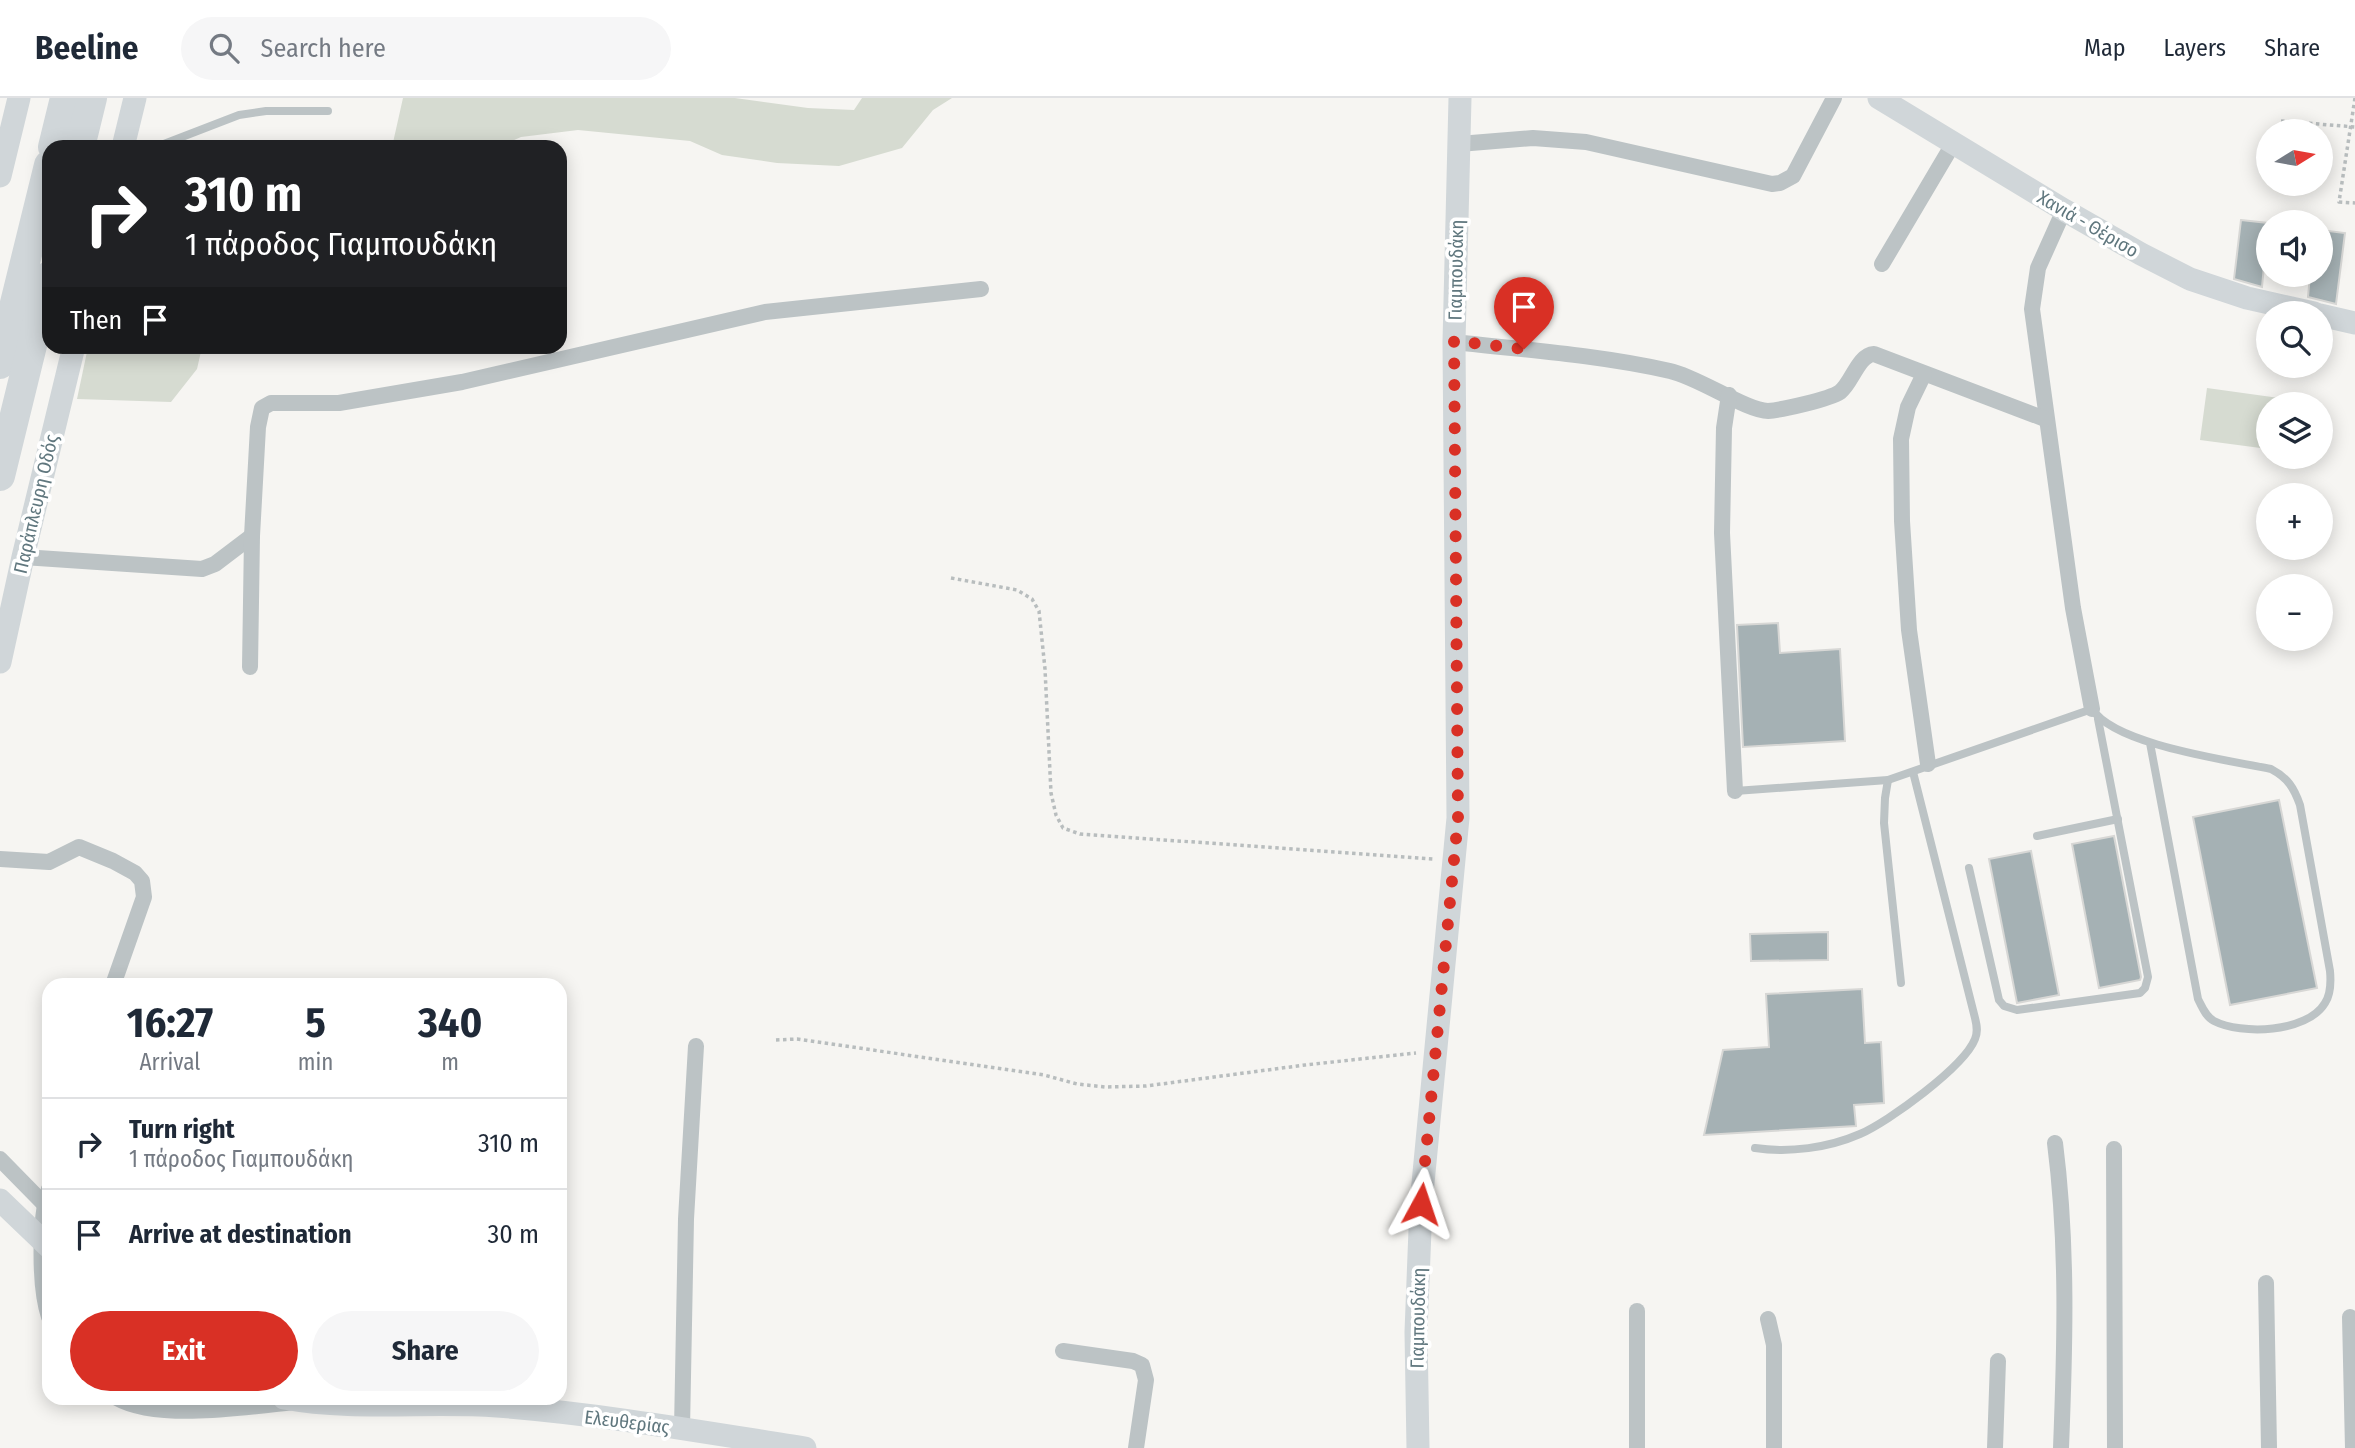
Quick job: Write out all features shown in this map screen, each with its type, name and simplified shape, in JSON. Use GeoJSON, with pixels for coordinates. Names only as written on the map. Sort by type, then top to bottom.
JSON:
{"type":"FeatureCollection","features":[{"type":"Feature","properties":{"kind":"highway"},"geometry":{"type":"LineString","coordinates":[[55,140],[65,98]]}},
{"type":"Feature","properties":{"kind":"highway"},"geometry":{"type":"LineString","coordinates":[[82,140],[92,98]]}},
{"type":"Feature","properties":{"kind":"highway"},"geometry":{"type":"LineString","coordinates":[[0,364],[42,193]]}},
{"type":"Feature","properties":{"kind":"highway"},"geometry":{"type":"LineString","coordinates":[[0,476],[42,304]]}},
{"type":"Feature","properties":{"kind":"main road"},"geometry":{"type":"LineString","coordinates":[[0,176],[19,98]]}},
{"type":"Feature","properties":{"kind":"main road"},"geometry":{"type":"LineString","coordinates":[[125,140],[135,98]]}},
{"type":"Feature","properties":{"kind":"main road","name":"Γιαμπουδάκη"},"geometry":{"type":"LineString","coordinates":[[1418,1448],[1416,1332],[1421,1204],[1458,818],[1454,341],[1460,98]]}},
{"type":"Feature","properties":{"kind":"main road","name":"Χανιά - Θέρισο"},"geometry":{"type":"LineString","coordinates":[[1879,98],[2141,254],[2190,279],[2260,301]]}},
{"type":"Feature","properties":{"kind":"main road"},"geometry":{"type":"LineString","coordinates":[[2333,318],[2355,323]]}},
{"type":"Feature","properties":{"kind":"main road","name":"Παράπλευρη Οδός"},"geometry":{"type":"LineString","coordinates":[[0,662],[72,354]]}},
{"type":"Feature","properties":{"kind":"main road"},"geometry":{"type":"LineString","coordinates":[[0,1200],[42,1240]]}},
{"type":"Feature","properties":{"kind":"main road","name":"Ελευθερίας"},"geometry":{"type":"LineString","coordinates":[[451,1405],[495,1406],[682,1429],[805,1448]]}},
{"type":"Feature","properties":{"kind":"street"},"geometry":{"type":"LineString","coordinates":[[1459,144],[1533,138],[1586,142],[1772,184],[1793,176],[1834,98]]}},
{"type":"Feature","properties":{"kind":"street"},"geometry":{"type":"LineString","coordinates":[[1882,264],[1953,144]]}},
{"type":"Feature","properties":{"kind":"street"},"geometry":{"type":"LineString","coordinates":[[2064,210],[2038,268],[2032,309],[2073,608],[2095,714]]}},
{"type":"Feature","properties":{"kind":"street"},"geometry":{"type":"LineString","coordinates":[[250,667],[252,536],[258,427],[262,408],[271,403],[339,403],[462,382],[765,312],[981,289]]}},
{"type":"Feature","properties":{"kind":"street"},"geometry":{"type":"LineString","coordinates":[[1454,341],[1594,357],[1670,371],[1689,376],[1767,411],[1830,397],[1847,385],[1865,358],[1874,354],[2045,419]]}},
{"type":"Feature","properties":{"kind":"street"},"geometry":{"type":"LineString","coordinates":[[1924,374],[1908,407],[1902,439],[1902,508],[1909,630],[1928,764]]}},
{"type":"Feature","properties":{"kind":"street"},"geometry":{"type":"LineString","coordinates":[[1729,395],[1724,428],[1722,533],[1735,791]]}},
{"type":"Feature","properties":{"kind":"street"},"geometry":{"type":"LineString","coordinates":[[23,557],[202,569],[215,564],[252,536]]}},
{"type":"Feature","properties":{"kind":"street"},"geometry":{"type":"LineString","coordinates":[[0,859],[49,862],[79,847],[113,860],[135,873],[142,881],[144,897],[115,978]]}},
{"type":"Feature","properties":{"kind":"street"},"geometry":{"type":"LineString","coordinates":[[682,1429],[686,1219],[696,1046]]}},
{"type":"Feature","properties":{"kind":"street"},"geometry":{"type":"LineString","coordinates":[[2055,1143],[2063,1211],[2065,1340],[2061,1448]]}},
{"type":"Feature","properties":{"kind":"street"},"geometry":{"type":"LineString","coordinates":[[2114,1149],[2115,1448]]}},
{"type":"Feature","properties":{"kind":"street"},"geometry":{"type":"LineString","coordinates":[[0,1159],[42,1197]]}},
{"type":"Feature","properties":{"kind":"street"},"geometry":{"type":"LineString","coordinates":[[2266,1283],[2269,1448]]}},
{"type":"Feature","properties":{"kind":"street"},"geometry":{"type":"LineString","coordinates":[[1637,1311],[1637,1448]]}},
{"type":"Feature","properties":{"kind":"street"},"geometry":{"type":"LineString","coordinates":[[2350,1317],[2353,1448]]}},
{"type":"Feature","properties":{"kind":"street"},"geometry":{"type":"LineString","coordinates":[[1768,1319],[1774,1345],[1774,1448]]}},
{"type":"Feature","properties":{"kind":"street"},"geometry":{"type":"LineString","coordinates":[[1063,1351],[1133,1361],[1142,1365],[1146,1380],[1136,1448]]}},
{"type":"Feature","properties":{"kind":"street"},"geometry":{"type":"LineString","coordinates":[[1995,1448],[1998,1361]]}},
{"type":"Feature","properties":{"kind":"street"},"geometry":{"type":"LineString","coordinates":[[131,1405],[150,1409],[195,1410],[244,1405]]}},
{"type":"Feature","properties":{"kind":"lane"},"geometry":{"type":"LineString","coordinates":[[174,140],[239,114],[265,111],[328,111]]}},
{"type":"Feature","properties":{"kind":"lane"},"geometry":{"type":"LineString","coordinates":[[1969,868],[1999,1000],[2004,1006],[2017,1010],[2140,993],[2145,988],[2148,977],[2095,714]]}},
{"type":"Feature","properties":{"kind":"lane"},"geometry":{"type":"LineString","coordinates":[[1735,791],[1888,780],[1928,764],[2095,714],[2150,743],[2271,769],[2288,779],[2300,805],[2331,981],[2325,1004],[2299,1023],[2267,1029],[2226,1025],[2212,1020],[2198,999],[2150,743]]}},
{"type":"Feature","properties":{"kind":"lane"},"geometry":{"type":"LineString","coordinates":[[1755,1148],[1774,1151],[1798,1149],[1862,1134],[1916,1100],[1968,1052],[1975,1039],[1977,1029],[1913,772]]}},
{"type":"Feature","properties":{"kind":"lane"},"geometry":{"type":"LineString","coordinates":[[1888,780],[1884,823],[1901,983]]}},
{"type":"Feature","properties":{"kind":"lane"},"geometry":{"type":"LineString","coordinates":[[2036,836],[2118,819]]}},
{"type":"Feature","properties":{"kind":"path"},"geometry":{"type":"LineString","coordinates":[[2355,98],[2353,127],[2339,202],[2355,204]]}},
{"type":"Feature","properties":{"kind":"path"},"geometry":{"type":"LineString","coordinates":[[2333,125],[2353,127]]}},
{"type":"Feature","properties":{"kind":"path"},"geometry":{"type":"LineString","coordinates":[[951,578],[1017,590],[1032,599],[1039,611],[1045,669],[1051,793],[1056,815],[1063,828],[1080,834],[1453,861]]}},
{"type":"Feature","properties":{"kind":"path"},"geometry":{"type":"LineString","coordinates":[[776,1040],[796,1039],[1044,1075],[1077,1084],[1105,1087],[1146,1086],[1435,1051]]}},
{"type":"Feature","properties":{"kind":"shaded area"},"geometry":{"type":"Polygon","coordinates":[[[403,98],[735,98],[808,108],[854,110],[862,98],[952,98],[933,110],[902,148],[839,166],[777,163],[722,155],[690,141],[578,130],[514,140],[394,140],[403,98]]]}},
{"type":"Feature","properties":{"kind":"shaded area"},"geometry":{"type":"Polygon","coordinates":[[[86,354],[200,354],[197,369],[171,402],[77,399],[86,354]]]}},
{"type":"Feature","properties":{"kind":"shaded area"},"geometry":{"type":"Polygon","coordinates":[[[2207,388],[2256,395],[2256,447],[2200,440],[2207,388]]]}},
{"type":"Feature","properties":{"kind":"building"},"geometry":{"type":"Polygon","coordinates":[[[2241,220],[2256,222],[2256,285],[2234,279],[2241,220]]]}},
{"type":"Feature","properties":{"kind":"building"},"geometry":{"type":"Polygon","coordinates":[[[2333,232],[2345,233],[2336,304],[2333,301],[2308,297],[2309,287],[2333,287],[2333,232]]]}},
{"type":"Feature","properties":{"kind":"building"},"geometry":{"type":"Polygon","coordinates":[[[1778,623],[1780,653],[1840,649],[1845,741],[1743,747],[1737,625],[1778,623]]]}},
{"type":"Feature","properties":{"kind":"building"},"geometry":{"type":"Polygon","coordinates":[[[2279,800],[2317,988],[2230,1005],[2193,817],[2279,800]]]}},
{"type":"Feature","properties":{"kind":"building"},"geometry":{"type":"Polygon","coordinates":[[[2114,836],[2141,977],[2140,980],[2099,988],[2072,844],[2114,836]]]}},
{"type":"Feature","properties":{"kind":"building"},"geometry":{"type":"Polygon","coordinates":[[[2031,851],[2059,995],[2017,1003],[1989,859],[2031,851]]]}},
{"type":"Feature","properties":{"kind":"building"},"geometry":{"type":"Polygon","coordinates":[[[1828,932],[1828,960],[1751,961],[1750,934],[1828,932]]]}},
{"type":"Feature","properties":{"kind":"building"},"geometry":{"type":"Polygon","coordinates":[[[1862,989],[1865,1043],[1881,1042],[1884,1103],[1854,1105],[1856,1126],[1704,1135],[1723,1050],[1769,1047],[1766,994],[1862,989]]]}},
{"type":"Feature","properties":{"kind":"route"},"geometry":{"type":"LineString","coordinates":[[1421,1204],[1458,818],[1454,341],[1524,349]]}}]}
